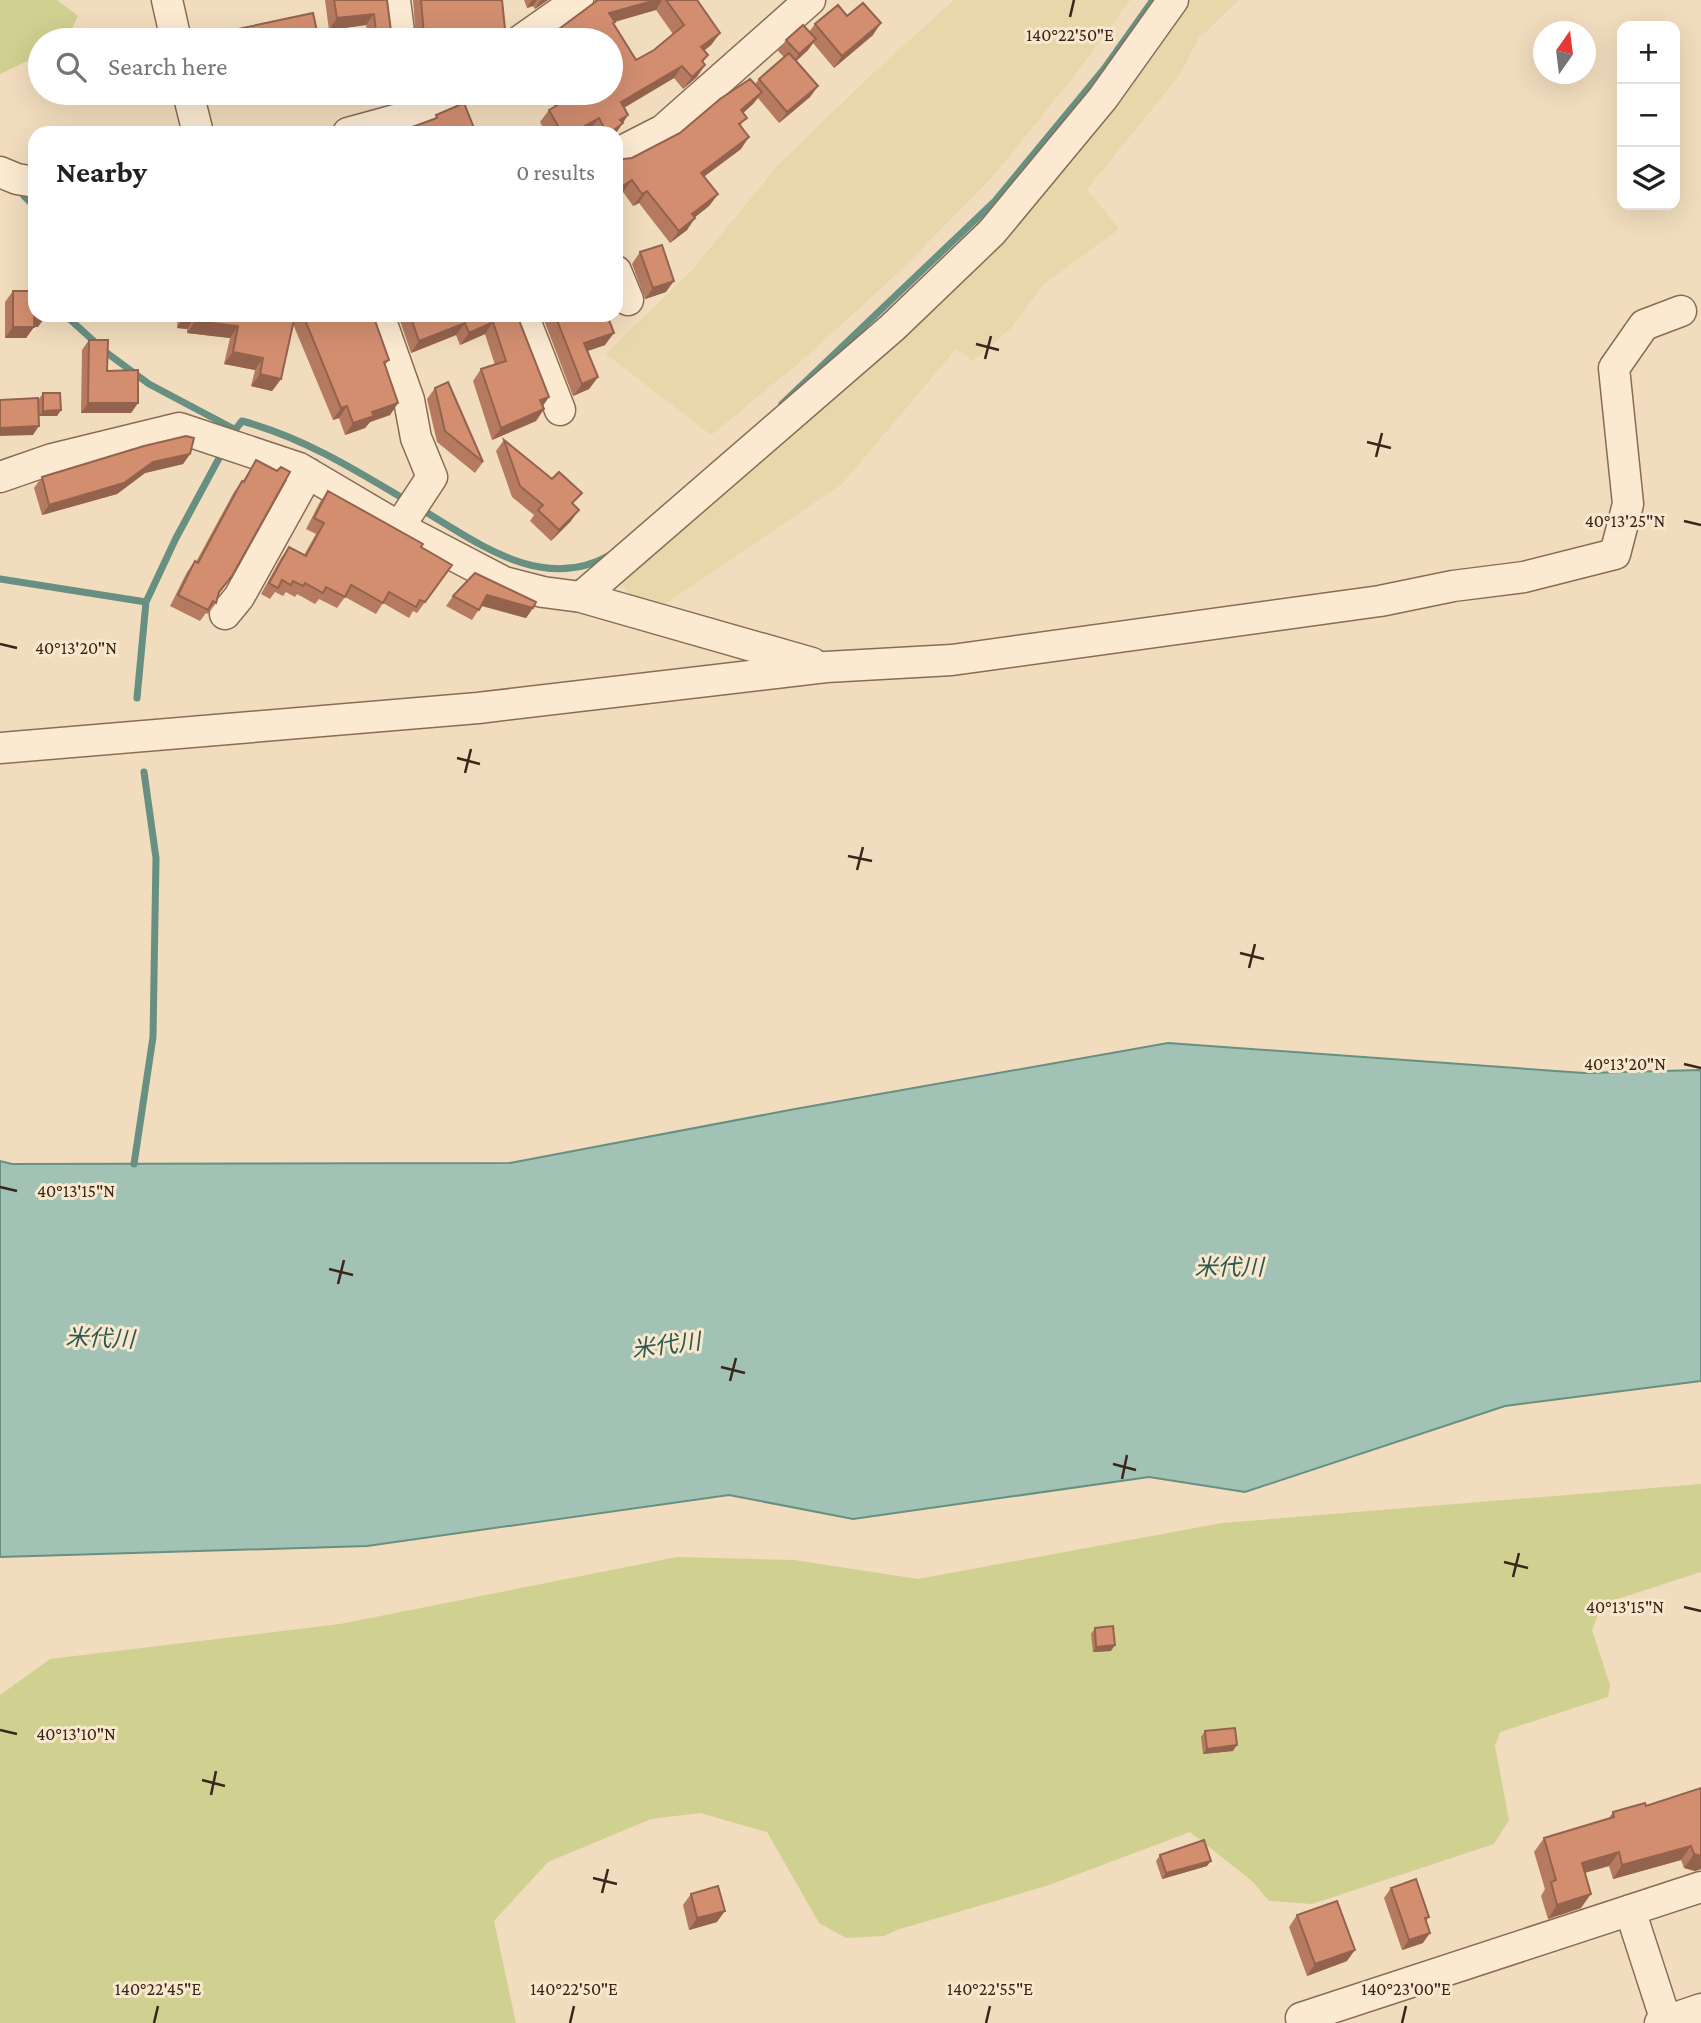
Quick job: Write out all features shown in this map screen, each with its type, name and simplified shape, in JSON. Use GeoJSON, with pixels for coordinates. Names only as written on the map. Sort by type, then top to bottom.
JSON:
{"type":"FeatureCollection","features":[{"type":"Feature","properties":{"kind":"street"},"geometry":{"type":"LineString","coordinates":[[167,0],[173,28]]}},
{"type":"Feature","properties":{"kind":"street"},"geometry":{"type":"LineString","coordinates":[[395,0],[398,28]]}},
{"type":"Feature","properties":{"kind":"street"},"geometry":{"type":"LineString","coordinates":[[538,28],[578,0]]}},
{"type":"Feature","properties":{"kind":"street"},"geometry":{"type":"LineString","coordinates":[[581,597],[893,327],[992,232],[1103,98],[1173,0]]}},
{"type":"Feature","properties":{"kind":"street"},"geometry":{"type":"LineString","coordinates":[[623,150],[663,130],[797,4]]}},
{"type":"Feature","properties":{"kind":"street"},"geometry":{"type":"LineString","coordinates":[[191,105],[196,126]]}},
{"type":"Feature","properties":{"kind":"street"},"geometry":{"type":"LineString","coordinates":[[362,126],[406,105]]}},
{"type":"Feature","properties":{"kind":"street"},"geometry":{"type":"LineString","coordinates":[[0,172],[28,181]]}},
{"type":"Feature","properties":{"kind":"street"},"geometry":{"type":"LineString","coordinates":[[623,288],[628,300]]}},
{"type":"Feature","properties":{"kind":"street"},"geometry":{"type":"LineString","coordinates":[[0,748],[478,708],[826,667],[953,660],[1060,647],[1524,577],[1615,554],[1628,504],[1614,368],[1644,325],[1681,311]]}},
{"type":"Feature","properties":{"kind":"street"},"geometry":{"type":"LineString","coordinates":[[382,322],[410,400],[416,438],[432,477],[404,521]]}},
{"type":"Feature","properties":{"kind":"street"},"geometry":{"type":"LineString","coordinates":[[526,322],[559,410]]}},
{"type":"Feature","properties":{"kind":"street"},"geometry":{"type":"LineString","coordinates":[[0,477],[52,459],[179,428],[299,468],[404,521],[504,582],[543,592],[581,597],[826,667]]}},
{"type":"Feature","properties":{"kind":"street"},"geometry":{"type":"LineString","coordinates":[[225,614],[239,597],[308,473]]}},
{"type":"Feature","properties":{"kind":"street"},"geometry":{"type":"LineString","coordinates":[[1301,2018],[1701,1887]]}},
{"type":"Feature","properties":{"kind":"street"},"geometry":{"type":"LineString","coordinates":[[1630,1910],[1663,2022],[1701,2009]]}},
{"type":"Feature","properties":{"kind":"shaded area"},"geometry":{"type":"Polygon","coordinates":[[[954,0],[1130,0],[1070,81],[994,175],[901,270],[800,362],[711,435],[606,354],[693,269],[779,164],[954,0]]]}},
{"type":"Feature","properties":{"kind":"shaded area"},"geometry":{"type":"Polygon","coordinates":[[[1184,0],[1239,0],[1198,39],[1179,76],[1087,189],[1119,229],[1043,285],[1010,329],[973,361],[956,349],[842,484],[665,604],[647,606],[633,600],[615,575],[791,433],[1184,0]]]}},
{"type":"Feature","properties":{"kind":"green space"},"geometry":{"type":"Polygon","coordinates":[[[0,0],[57,0],[78,16],[72,28],[28,28],[28,61],[0,74],[0,0]]]}},
{"type":"Feature","properties":{"kind":"green space"},"geometry":{"type":"Polygon","coordinates":[[[1701,1484],[1701,1572],[1602,1604],[1592,1630],[1610,1685],[1608,1697],[1500,1732],[1495,1746],[1509,1820],[1494,1844],[1312,1904],[1269,1901],[1252,1881],[1190,1832],[1046,1886],[884,1936],[846,1938],[819,1923],[767,1832],[700,1813],[651,1819],[548,1862],[494,1921],[516,2023],[0,2023],[0,1695],[50,1659],[340,1624],[677,1557],[794,1560],[918,1579],[1222,1523],[1701,1484]]]}},
{"type":"Feature","properties":{"kind":"water","name":"米代川"},"geometry":{"type":"Polygon","coordinates":[[[1168,1043],[1584,1073],[1701,1070],[1701,1381],[1505,1406],[1245,1492],[1149,1477],[853,1519],[729,1495],[367,1546],[0,1557],[0,1161],[12,1164],[510,1163],[1168,1043]]]}},
{"type":"Feature","properties":{"kind":"building"},"geometry":{"type":"Polygon","coordinates":[[[334,0],[387,0],[391,28],[376,28],[374,14],[337,18],[334,0]]]}},
{"type":"Feature","properties":{"kind":"building"},"geometry":{"type":"Polygon","coordinates":[[[421,0],[502,0],[505,28],[423,28],[421,0]]]}},
{"type":"Feature","properties":{"kind":"building"},"geometry":{"type":"Polygon","coordinates":[[[598,0],[656,0],[609,13],[616,28],[560,28],[598,0]]]}},
{"type":"Feature","properties":{"kind":"building"},"geometry":{"type":"Polygon","coordinates":[[[666,0],[697,0],[720,33],[701,47],[708,55],[702,61],[705,65],[692,77],[682,66],[623,101],[623,39],[636,60],[654,50],[684,25],[666,0]]]}},
{"type":"Feature","properties":{"kind":"building"},"geometry":{"type":"Polygon","coordinates":[[[863,3],[881,23],[842,56],[815,24],[838,5],[847,16],[863,3]]]}},
{"type":"Feature","properties":{"kind":"building"},"geometry":{"type":"Polygon","coordinates":[[[313,13],[316,28],[243,28],[313,13]]]}},
{"type":"Feature","properties":{"kind":"building"},"geometry":{"type":"Polygon","coordinates":[[[803,25],[816,39],[799,54],[786,40],[803,25]]]}},
{"type":"Feature","properties":{"kind":"building"},"geometry":{"type":"Polygon","coordinates":[[[789,53],[818,86],[787,112],[759,79],[789,53]]]}},
{"type":"Feature","properties":{"kind":"building"},"geometry":{"type":"Polygon","coordinates":[[[750,79],[762,92],[741,110],[747,118],[739,124],[749,137],[701,173],[718,194],[692,214],[695,218],[679,231],[647,191],[642,194],[632,180],[623,186],[623,159],[632,158],[680,133],[720,99],[750,79]]]}},
{"type":"Feature","properties":{"kind":"building"},"geometry":{"type":"Polygon","coordinates":[[[465,105],[473,126],[415,126],[437,118],[436,115],[465,105]]]}},
{"type":"Feature","properties":{"kind":"building"},"geometry":{"type":"Polygon","coordinates":[[[558,105],[623,105],[628,115],[620,120],[623,123],[619,126],[603,126],[599,118],[585,126],[558,126],[549,110],[558,105]]]}},
{"type":"Feature","properties":{"kind":"building"},"geometry":{"type":"Polygon","coordinates":[[[662,245],[674,281],[653,288],[640,252],[662,245]]]}},
{"type":"Feature","properties":{"kind":"building"},"geometry":{"type":"Polygon","coordinates":[[[13,291],[28,291],[28,322],[34,322],[34,327],[13,327],[13,291]]]}},
{"type":"Feature","properties":{"kind":"building"},"geometry":{"type":"Polygon","coordinates":[[[204,322],[293,322],[281,379],[260,374],[263,358],[233,352],[238,326],[204,322]]]}},
{"type":"Feature","properties":{"kind":"building"},"geometry":{"type":"Polygon","coordinates":[[[306,322],[375,322],[389,360],[384,362],[398,403],[372,412],[374,416],[353,423],[347,406],[341,408],[306,322]]]}},
{"type":"Feature","properties":{"kind":"building"},"geometry":{"type":"Polygon","coordinates":[[[412,322],[493,322],[469,333],[465,323],[419,341],[412,322]]]}},
{"type":"Feature","properties":{"kind":"building"},"geometry":{"type":"Polygon","coordinates":[[[493,322],[520,322],[549,397],[540,400],[544,409],[501,428],[481,369],[506,361],[493,322]]]}},
{"type":"Feature","properties":{"kind":"building"},"geometry":{"type":"Polygon","coordinates":[[[558,322],[610,322],[614,333],[584,343],[598,377],[582,384],[558,322]]]}},
{"type":"Feature","properties":{"kind":"building"},"geometry":{"type":"Polygon","coordinates":[[[89,340],[108,340],[107,371],[138,370],[138,403],[88,403],[89,340]]]}},
{"type":"Feature","properties":{"kind":"building"},"geometry":{"type":"Polygon","coordinates":[[[448,382],[483,462],[445,431],[435,388],[448,382]]]}},
{"type":"Feature","properties":{"kind":"building"},"geometry":{"type":"Polygon","coordinates":[[[43,393],[60,393],[61,410],[43,411],[43,393]]]}},
{"type":"Feature","properties":{"kind":"building"},"geometry":{"type":"Polygon","coordinates":[[[38,398],[39,426],[0,428],[0,400],[38,398]]]}},
{"type":"Feature","properties":{"kind":"building"},"geometry":{"type":"Polygon","coordinates":[[[186,436],[194,438],[190,454],[153,462],[124,483],[49,505],[42,477],[186,436]]]}},
{"type":"Feature","properties":{"kind":"building"},"geometry":{"type":"Polygon","coordinates":[[[504,440],[552,479],[559,472],[582,493],[572,503],[579,510],[559,530],[538,510],[543,505],[520,486],[504,440]]]}},
{"type":"Feature","properties":{"kind":"building"},"geometry":{"type":"Polygon","coordinates":[[[256,460],[277,471],[281,467],[290,472],[232,576],[219,592],[216,603],[213,601],[208,610],[178,595],[195,561],[198,563],[256,460]]]}},
{"type":"Feature","properties":{"kind":"building"},"geometry":{"type":"Polygon","coordinates":[[[328,491],[423,544],[421,547],[452,565],[425,602],[420,600],[416,607],[389,592],[383,603],[351,585],[345,597],[326,587],[323,593],[305,583],[303,586],[293,581],[291,585],[282,580],[278,588],[269,583],[289,547],[306,556],[324,523],[314,518],[328,491]]]}},
{"type":"Feature","properties":{"kind":"building"},"geometry":{"type":"Polygon","coordinates":[[[475,573],[536,602],[533,608],[487,595],[479,610],[453,596],[475,573]]]}},
{"type":"Feature","properties":{"kind":"building"},"geometry":{"type":"Polygon","coordinates":[[[1113,1626],[1115,1645],[1096,1647],[1095,1628],[1113,1626]]]}},
{"type":"Feature","properties":{"kind":"building"},"geometry":{"type":"Polygon","coordinates":[[[1235,1728],[1237,1745],[1207,1749],[1205,1731],[1235,1728]]]}},
{"type":"Feature","properties":{"kind":"building"},"geometry":{"type":"Polygon","coordinates":[[[1701,1788],[1701,1856],[1694,1854],[1691,1846],[1622,1865],[1619,1852],[1582,1863],[1591,1894],[1557,1905],[1551,1882],[1556,1880],[1544,1838],[1614,1817],[1613,1812],[1645,1803],[1646,1806],[1701,1788]]]}},
{"type":"Feature","properties":{"kind":"building"},"geometry":{"type":"Polygon","coordinates":[[[1204,1840],[1211,1861],[1166,1873],[1160,1855],[1204,1840]]]}},
{"type":"Feature","properties":{"kind":"building"},"geometry":{"type":"Polygon","coordinates":[[[1416,1879],[1429,1917],[1425,1918],[1430,1933],[1409,1940],[1391,1888],[1416,1879]]]}},
{"type":"Feature","properties":{"kind":"building"},"geometry":{"type":"Polygon","coordinates":[[[718,1886],[725,1911],[697,1918],[691,1894],[718,1886]]]}},
{"type":"Feature","properties":{"kind":"building"},"geometry":{"type":"Polygon","coordinates":[[[1337,1901],[1355,1950],[1315,1964],[1297,1915],[1337,1901]]]}},
{"type":"Feature","properties":{"kind":"waterway"},"geometry":{"type":"LineString","coordinates":[[782,404],[995,201],[1104,69],[1153,0]]}},
{"type":"Feature","properties":{"kind":"waterway"},"geometry":{"type":"LineString","coordinates":[[24,196],[28,200]]}},
{"type":"Feature","properties":{"kind":"waterway"},"geometry":{"type":"LineString","coordinates":[[73,322],[107,353],[149,384],[234,429]]}},
{"type":"Feature","properties":{"kind":"waterway"},"geometry":{"type":"LineString","coordinates":[[229,438],[242,421],[265,428],[328,456],[409,502]]}},
{"type":"Feature","properties":{"kind":"waterway"},"geometry":{"type":"LineString","coordinates":[[137,698],[146,602],[176,538],[224,449]]}},
{"type":"Feature","properties":{"kind":"waterway"},"geometry":{"type":"LineString","coordinates":[[419,508],[487,548],[535,566],[560,569],[585,566],[610,555]]}},
{"type":"Feature","properties":{"kind":"waterway"},"geometry":{"type":"LineString","coordinates":[[0,579],[146,602]]}},
{"type":"Feature","properties":{"kind":"waterway"},"geometry":{"type":"LineString","coordinates":[[134,1164],[153,1037],[156,858],[144,772]]}}]}
